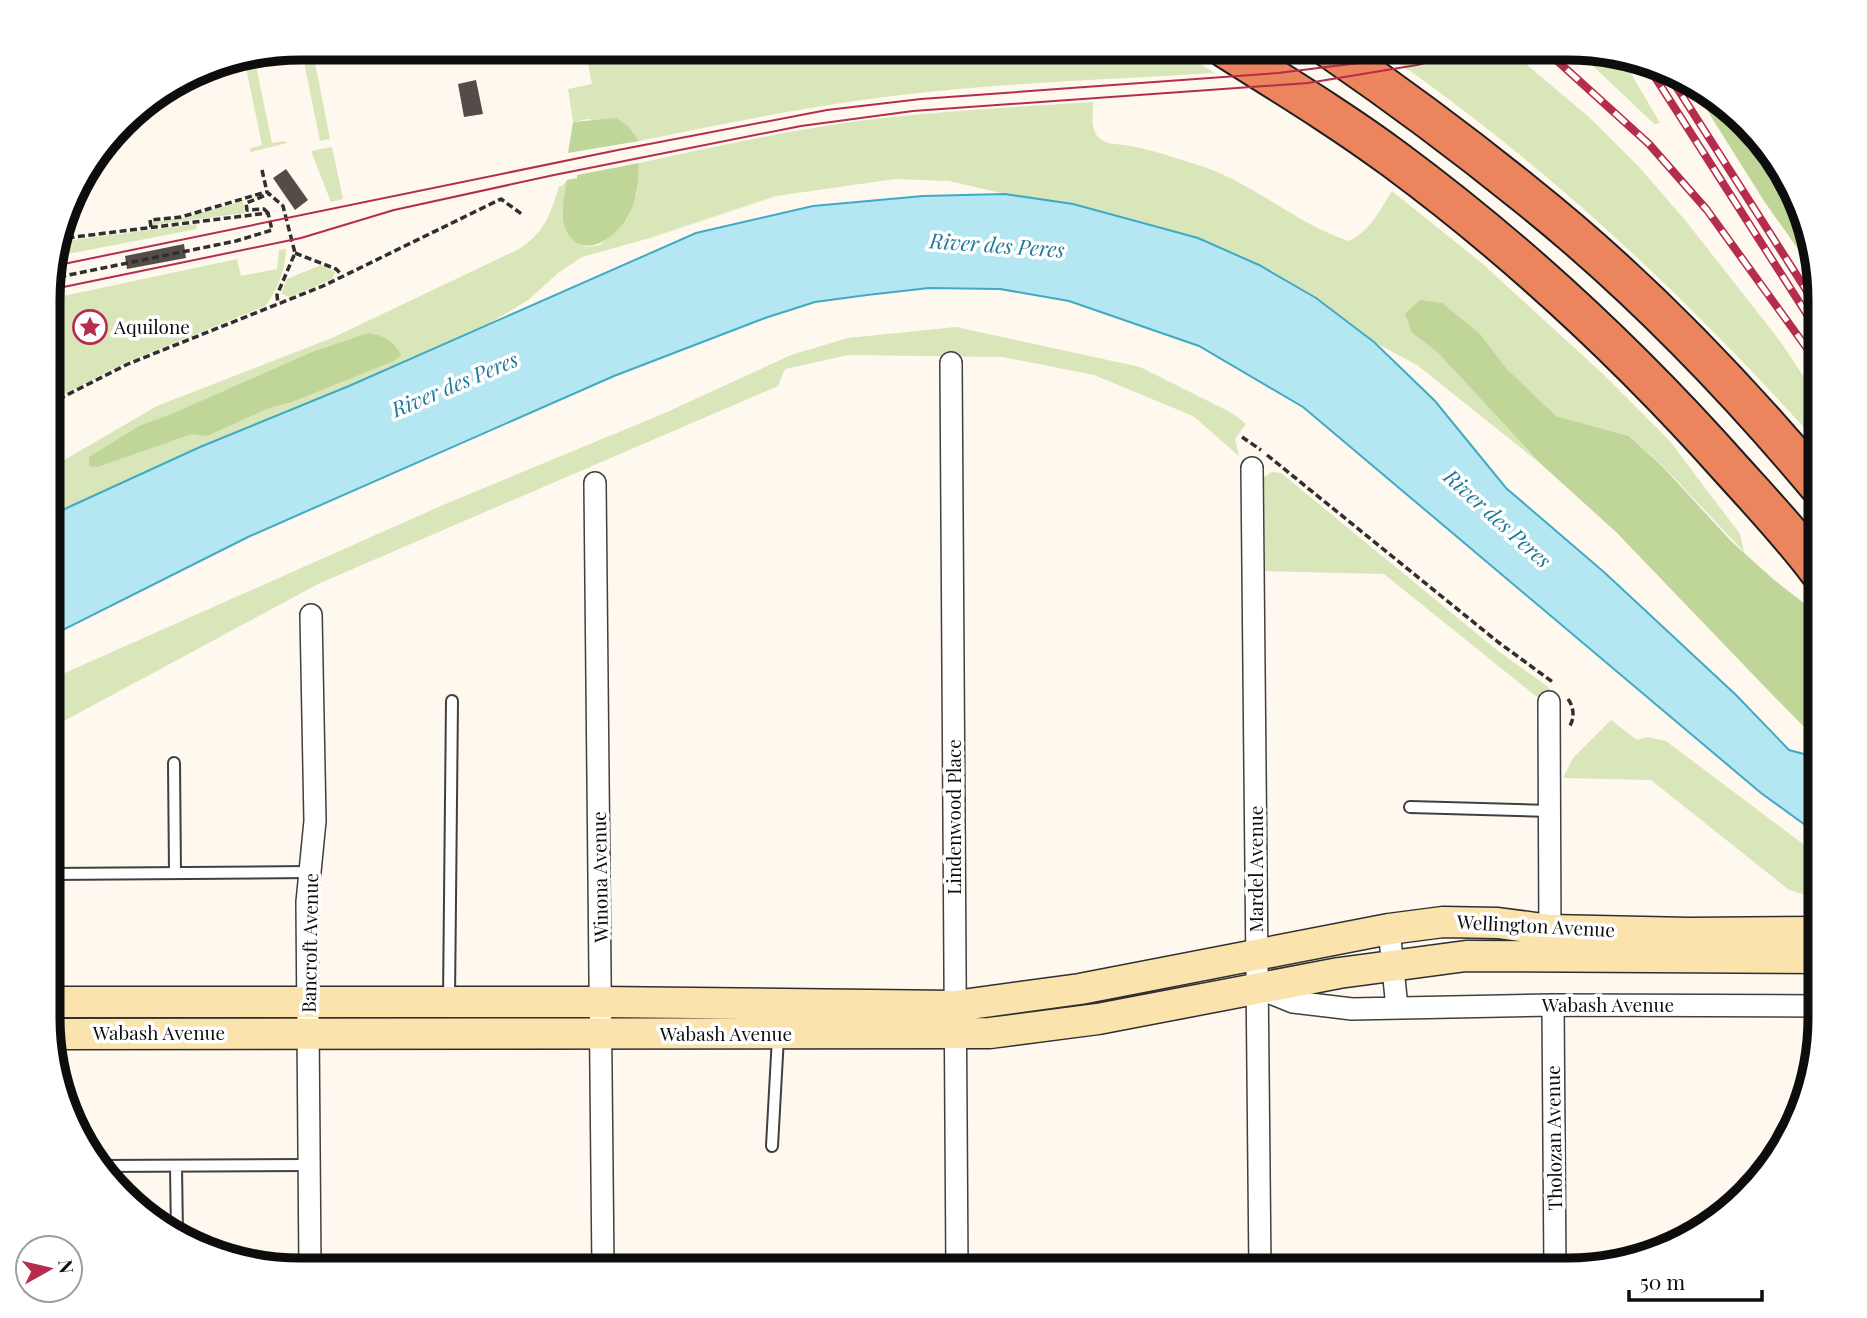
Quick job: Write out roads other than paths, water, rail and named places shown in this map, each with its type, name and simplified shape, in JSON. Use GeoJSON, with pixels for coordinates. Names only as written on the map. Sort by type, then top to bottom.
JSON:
{"type":"FeatureCollection","features":[{"type":"Feature","properties":{"kind":"highway"},"geometry":{"type":"LineString","coordinates":[[1244,60],[1394,159],[1572,307],[1643,373],[1719,454],[1807,557]]}},
{"type":"Feature","properties":{"kind":"highway"},"geometry":{"type":"LineString","coordinates":[[1346,60],[1505,178],[1598,257],[1670,324],[1737,393],[1807,472]]}},
{"type":"Feature","properties":{"kind":"main road","name":"Wellington Avenue"},"geometry":{"type":"LineString","coordinates":[[1256,954],[1389,929],[1443,922],[1498,923],[1550,943],[1807,957]]}},
{"type":"Feature","properties":{"kind":"main road","name":"Wellington Avenue"},"geometry":{"type":"LineString","coordinates":[[1258,988],[1392,965],[1550,943],[1689,933],[1807,932]]}},
{"type":"Feature","properties":{"kind":"main road","name":"Wabash Avenue"},"geometry":{"type":"LineString","coordinates":[[60,1034],[779,1034],[955,1019],[1080,989],[1256,954]]}},
{"type":"Feature","properties":{"kind":"main road","name":"Wabash Avenue"},"geometry":{"type":"LineString","coordinates":[[60,1002],[600,1002],[955,1019],[990,1033],[1098,1019],[1258,988]]}},
{"type":"Feature","properties":{"kind":"street","name":"Lindenwood Place"},"geometry":{"type":"LineString","coordinates":[[951,363],[957,1258]]}},
{"type":"Feature","properties":{"kind":"street","name":"Mardel Avenue"},"geometry":{"type":"LineString","coordinates":[[1252,468],[1260,1258]]}},
{"type":"Feature","properties":{"kind":"street","name":"Winona Avenue"},"geometry":{"type":"LineString","coordinates":[[595,483],[603,1258]]}},
{"type":"Feature","properties":{"kind":"street","name":"Bancroft Avenue"},"geometry":{"type":"LineString","coordinates":[[310,1258],[307,902],[315,821],[312,615]]}},
{"type":"Feature","properties":{"kind":"street"},"geometry":{"type":"LineString","coordinates":[[1550,943],[1549,744],[1559,696]]}},
{"type":"Feature","properties":{"kind":"street"},"geometry":{"type":"LineString","coordinates":[[1389,929],[1397,1008]]}},
{"type":"Feature","properties":{"kind":"street","name":"Wabash Avenue"},"geometry":{"type":"LineString","coordinates":[[1258,988],[1293,1002],[1352,1009],[1553,1005],[1807,1006]]}},
{"type":"Feature","properties":{"kind":"street","name":"Tholozan Avenue"},"geometry":{"type":"LineString","coordinates":[[1553,1005],[1555,1258]]}},
{"type":"Feature","properties":{"kind":"lane"},"geometry":{"type":"LineString","coordinates":[[449,1002],[452,701]]}},
{"type":"Feature","properties":{"kind":"lane"},"geometry":{"type":"LineString","coordinates":[[174,763],[175,873]]}},
{"type":"Feature","properties":{"kind":"lane"},"geometry":{"type":"LineString","coordinates":[[1410,807],[1550,811]]}},
{"type":"Feature","properties":{"kind":"lane"},"geometry":{"type":"LineString","coordinates":[[60,874],[311,872]]}},
{"type":"Feature","properties":{"kind":"lane"},"geometry":{"type":"LineString","coordinates":[[772,1146],[779,1034]]}},
{"type":"Feature","properties":{"kind":"lane"},"geometry":{"type":"LineString","coordinates":[[110,1166],[310,1165]]}},
{"type":"Feature","properties":{"kind":"lane"},"geometry":{"type":"LineString","coordinates":[[176,1166],[177,1225]]}},
{"type":"Feature","properties":{"kind":"water","name":"River des Peres"},"geometry":{"type":"Polygon","coordinates":[[[1005,194],[1073,204],[1198,238],[1259,265],[1316,298],[1374,342],[1435,401],[1506,488],[1605,573],[1736,695],[1789,750],[1807,755],[1807,826],[1761,793],[1303,407],[1199,346],[1069,301],[1000,289],[929,288],[867,295],[815,302],[765,318],[614,376],[248,537],[60,631],[60,512],[200,447],[349,386],[696,233],[813,206],[923,196],[1005,194]]]}},
{"type":"Feature","properties":{"kind":"tram line"},"geometry":{"type":"LineString","coordinates":[[63,264],[618,150],[827,110],[921,99],[1278,73],[1380,60]]}},
{"type":"Feature","properties":{"kind":"tram line"},"geometry":{"type":"LineString","coordinates":[[61,288],[301,238],[394,210],[554,175],[801,126],[913,111],[1308,83],[1437,60]]}},
{"type":"Feature","properties":{"kind":"railway"},"geometry":{"type":"LineString","coordinates":[[1556,60],[1649,144],[1707,210],[1807,348]]}},
{"type":"Feature","properties":{"kind":"railway"},"geometry":{"type":"LineString","coordinates":[[1654,76],[1807,314]]}},
{"type":"Feature","properties":{"kind":"railway"},"geometry":{"type":"LineString","coordinates":[[1676,86],[1807,291]]}},
{"type":"Feature","properties":{"kind":"place","name":"Aquilone"},"geometry":{"type":"Point","coordinates":[90,327]}}]}
